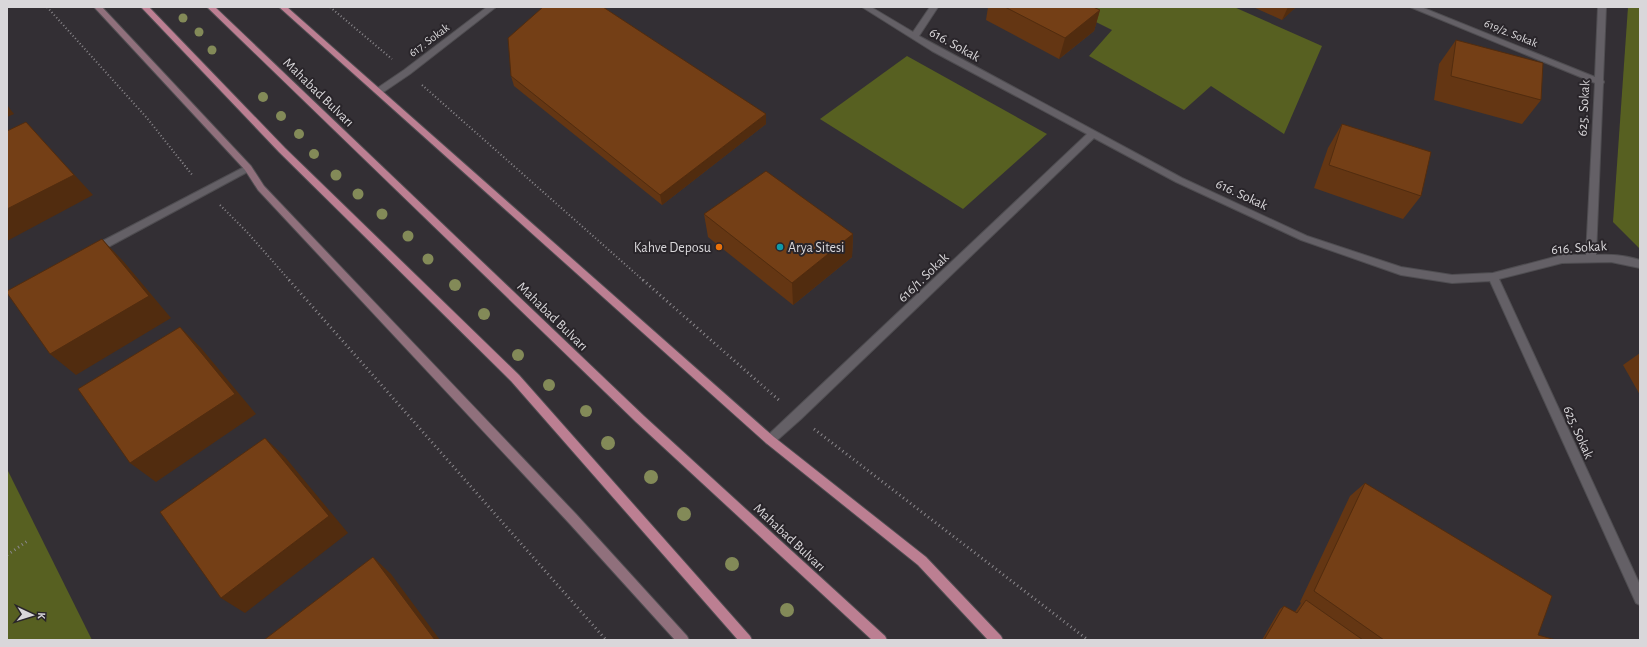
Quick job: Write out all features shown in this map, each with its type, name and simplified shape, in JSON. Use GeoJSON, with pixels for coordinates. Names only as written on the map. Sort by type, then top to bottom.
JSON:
{"type":"FeatureCollection","features":[{"type":"Feature","properties":{"kind":"main road"},"geometry":{"type":"LineString","coordinates":[[98,7],[248,168],[261,188],[572,518],[683,640]]}},
{"type":"Feature","properties":{"kind":"main road"},"geometry":{"type":"LineString","coordinates":[[145,7],[282,150],[515,378],[746,640]]}},
{"type":"Feature","properties":{"kind":"main road","name":"Mahabad Bulvarı"},"geometry":{"type":"LineString","coordinates":[[211,7],[640,419],[881,640]]}},
{"type":"Feature","properties":{"kind":"main road"},"geometry":{"type":"LineString","coordinates":[[283,7],[770,440],[922,561],[997,640]]}},
{"type":"Feature","properties":{"kind":"street","name":"617. Sokak"},"geometry":{"type":"LineString","coordinates":[[379,91],[407,72],[492,7]]}},
{"type":"Feature","properties":{"kind":"street","name":"616. Sokak"},"geometry":{"type":"LineString","coordinates":[[866,7],[914,37],[1179,180],[1304,238],[1401,271],[1452,279],[1493,277],[1562,259],[1611,258],[1640,264]]}},
{"type":"Feature","properties":{"kind":"street"},"geometry":{"type":"LineString","coordinates":[[914,37],[934,7]]}},
{"type":"Feature","properties":{"kind":"street","name":"619/2. Sokak"},"geometry":{"type":"LineString","coordinates":[[1414,7],[1600,82]]}},
{"type":"Feature","properties":{"kind":"street","name":"625. Sokak"},"geometry":{"type":"LineString","coordinates":[[1591,258],[1600,82],[1602,7]]}},
{"type":"Feature","properties":{"kind":"street","name":"616/1. Sokak"},"geometry":{"type":"LineString","coordinates":[[770,440],[1093,134]]}},
{"type":"Feature","properties":{"kind":"street"},"geometry":{"type":"LineString","coordinates":[[89,253],[206,192],[248,168]]}},
{"type":"Feature","properties":{"kind":"street","name":"625. Sokak"},"geometry":{"type":"LineString","coordinates":[[1493,277],[1630,580],[1640,599]]}},
{"type":"Feature","properties":{"kind":"path"},"geometry":{"type":"LineString","coordinates":[[47,7],[147,118],[206,192],[247,232],[606,640]]}},
{"type":"Feature","properties":{"kind":"path"},"geometry":{"type":"LineString","coordinates":[[330,7],[407,72],[797,416],[1088,640]]}},
{"type":"Feature","properties":{"kind":"path"},"geometry":{"type":"LineString","coordinates":[[7,555],[29,540]]}},
{"type":"Feature","properties":{"kind":"green space"},"geometry":{"type":"Polygon","coordinates":[[[1066,7],[1234,7],[1322,46],[1284,134],[1211,86],[1184,110],[1089,56],[1112,30],[1066,7]]]}},
{"type":"Feature","properties":{"kind":"green space"},"geometry":{"type":"Polygon","coordinates":[[[1628,7],[1640,7],[1640,249],[1613,222],[1628,7]]]}},
{"type":"Feature","properties":{"kind":"green space"},"geometry":{"type":"Polygon","coordinates":[[[907,56],[1047,134],[963,209],[820,119],[907,56]]]}},
{"type":"Feature","properties":{"kind":"green space"},"geometry":{"type":"Polygon","coordinates":[[[7,469],[92,640],[7,640],[7,469]]]}},
{"type":"Feature","properties":{"kind":"building"},"geometry":{"type":"Polygon","coordinates":[[[543,7],[603,7],[766,114],[660,195],[511,76],[508,38],[543,7]]]}},
{"type":"Feature","properties":{"kind":"building"},"geometry":{"type":"Polygon","coordinates":[[[1005,7],[1093,7],[1100,10],[1065,38],[1005,7]]]}},
{"type":"Feature","properties":{"kind":"building"},"geometry":{"type":"Polygon","coordinates":[[[1456,40],[1543,63],[1541,100],[1451,76],[1456,40]]]}},
{"type":"Feature","properties":{"kind":"building"},"geometry":{"type":"Polygon","coordinates":[[[26,122],[74,175],[7,209],[7,131],[26,122]]]}},
{"type":"Feature","properties":{"kind":"building"},"geometry":{"type":"Polygon","coordinates":[[[1342,124],[1431,152],[1421,196],[1329,165],[1342,124]]]}},
{"type":"Feature","properties":{"kind":"building","name":"Arya Sitesi"},"geometry":{"type":"Polygon","coordinates":[[[766,171],[853,234],[792,283],[704,214],[766,171]]]}},
{"type":"Feature","properties":{"kind":"building"},"geometry":{"type":"Polygon","coordinates":[[[102,239],[149,296],[50,354],[7,291],[102,239]]]}},
{"type":"Feature","properties":{"kind":"building"},"geometry":{"type":"Polygon","coordinates":[[[180,327],[235,394],[130,463],[78,389],[180,327]]]}},
{"type":"Feature","properties":{"kind":"building"},"geometry":{"type":"Polygon","coordinates":[[[265,438],[329,516],[221,598],[160,512],[265,438]]]}},
{"type":"Feature","properties":{"kind":"building"},"geometry":{"type":"Polygon","coordinates":[[[1365,483],[1552,596],[1538,635],[1556,640],[1384,640],[1314,591],[1365,483]]]}},
{"type":"Feature","properties":{"kind":"building"},"geometry":{"type":"Polygon","coordinates":[[[373,557],[435,640],[264,640],[373,557]]]}},
{"type":"Feature","properties":{"kind":"building"},"geometry":{"type":"Polygon","coordinates":[[[1306,600],[1363,640],[1264,640],[1284,606],[1297,613],[1306,600]]]}},
{"type":"Feature","properties":{"kind":"place","name":"Kahve Deposu"},"geometry":{"type":"Point","coordinates":[719,247]}},
{"type":"Feature","properties":{"kind":"place","name":"Arya Sitesi"},"geometry":{"type":"Point","coordinates":[780,247]}}]}
